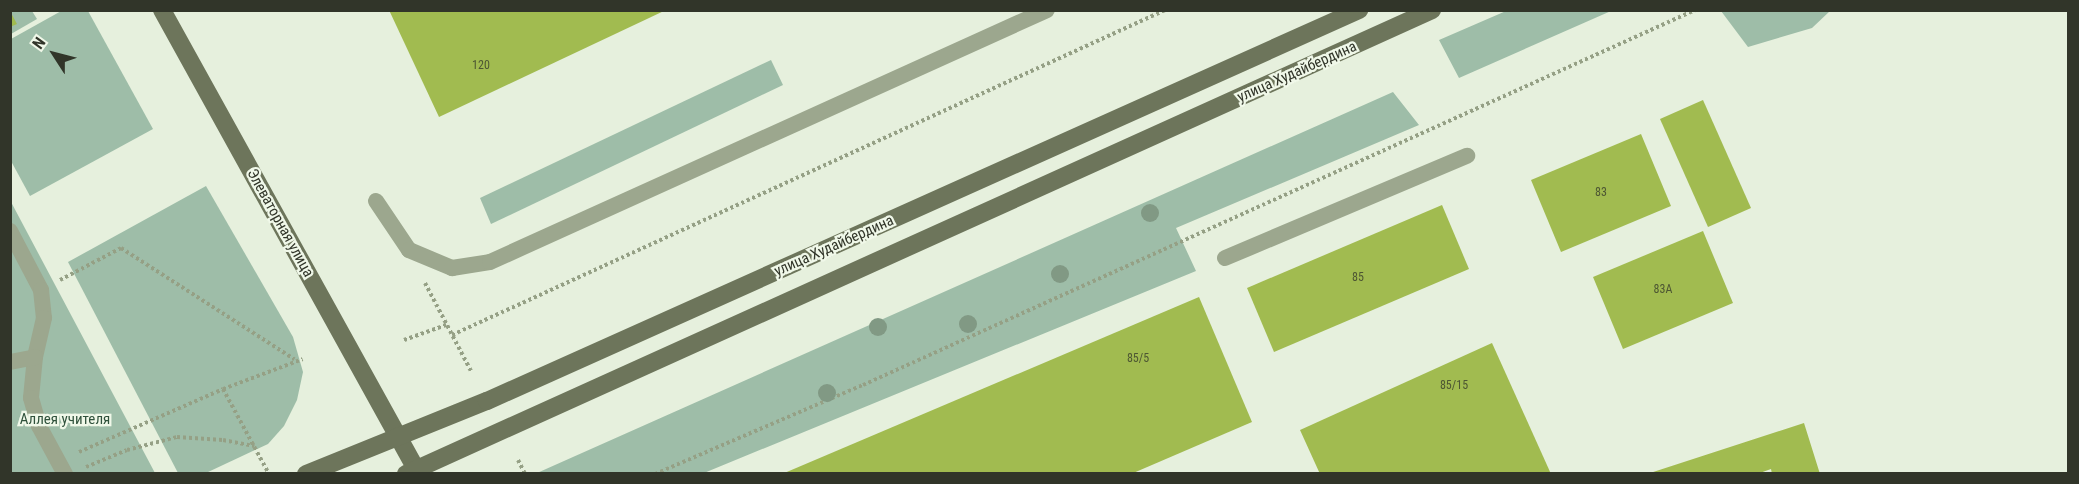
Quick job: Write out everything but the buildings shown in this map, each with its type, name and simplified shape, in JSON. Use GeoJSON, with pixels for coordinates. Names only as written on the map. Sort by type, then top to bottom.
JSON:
{"type":"FeatureCollection","features":[{"type":"Feature","properties":{"kind":"main road","name":"Элеваторная улица"},"geometry":{"type":"LineString","coordinates":[[162,10],[398,435],[411,471]]}},
{"type":"Feature","properties":{"kind":"main road","name":"улица Худайбердина"},"geometry":{"type":"LineString","coordinates":[[306,474],[498,396],[1359,10]]}},
{"type":"Feature","properties":{"kind":"main road","name":"улица Худайбердина"},"geometry":{"type":"LineString","coordinates":[[411,471],[1432,10]]}},
{"type":"Feature","properties":{"kind":"lane"},"geometry":{"type":"LineString","coordinates":[[376,201],[409,250],[452,268],[490,262],[1047,10]]}},
{"type":"Feature","properties":{"kind":"lane"},"geometry":{"type":"LineString","coordinates":[[1224,258],[1467,156]]}},
{"type":"Feature","properties":{"kind":"lane"},"geometry":{"type":"LineString","coordinates":[[10,231],[41,290],[44,318],[35,357],[32,398],[39,426],[67,468]]}},
{"type":"Feature","properties":{"kind":"lane"},"geometry":{"type":"LineString","coordinates":[[10,363],[35,357]]}},
{"type":"Feature","properties":{"kind":"path"},"geometry":{"type":"LineString","coordinates":[[452,335],[1165,10]]}},
{"type":"Feature","properties":{"kind":"path"},"geometry":{"type":"LineString","coordinates":[[655,474],[863,385],[1695,10]]}},
{"type":"Feature","properties":{"kind":"path"},"geometry":{"type":"LineString","coordinates":[[41,290],[121,248],[295,360]]}},
{"type":"Feature","properties":{"kind":"path"},"geometry":{"type":"LineString","coordinates":[[409,250],[471,371]]}},
{"type":"Feature","properties":{"kind":"path"},"geometry":{"type":"LineString","coordinates":[[404,340],[446,326]]}},
{"type":"Feature","properties":{"kind":"path"},"geometry":{"type":"LineString","coordinates":[[67,468],[224,389],[295,360],[303,359]]}},
{"type":"Feature","properties":{"kind":"path"},"geometry":{"type":"LineString","coordinates":[[224,389],[269,474]]}},
{"type":"Feature","properties":{"kind":"path"},"geometry":{"type":"LineString","coordinates":[[67,468],[177,437],[223,440],[254,446]]}},
{"type":"Feature","properties":{"kind":"path"},"geometry":{"type":"LineString","coordinates":[[518,460],[525,474]]}},
{"type":"Feature","properties":{"kind":"green space"},"geometry":{"type":"Polygon","coordinates":[[[63,10],[88,11],[153,129],[30,196],[11,161],[11,39],[63,10]]]}},
{"type":"Feature","properties":{"kind":"green space"},"geometry":{"type":"Polygon","coordinates":[[[11,11],[32,11],[37,19],[11,34],[11,11]]]}},
{"type":"Feature","properties":{"kind":"green space"},"geometry":{"type":"Polygon","coordinates":[[[1506,11],[1611,11],[1459,78],[1439,40],[1506,11]]]}},
{"type":"Feature","properties":{"kind":"green space"},"geometry":{"type":"Polygon","coordinates":[[[1721,11],[1830,11],[1812,28],[1748,47],[1721,11]]]}},
{"type":"Feature","properties":{"kind":"green space"},"geometry":{"type":"Polygon","coordinates":[[[771,60],[783,85],[491,224],[480,198],[771,60]]]}},
{"type":"Feature","properties":{"kind":"green space"},"geometry":{"type":"Polygon","coordinates":[[[1393,92],[1419,125],[1176,228],[1196,271],[704,473],[537,473],[1393,92]]]}},
{"type":"Feature","properties":{"kind":"green space"},"geometry":{"type":"Polygon","coordinates":[[[206,186],[293,337],[303,372],[297,400],[284,426],[268,444],[206,473],[178,473],[68,262],[206,186]]]}},
{"type":"Feature","properties":{"kind":"green space","name":"Аллея учителя"},"geometry":{"type":"Polygon","coordinates":[[[11,202],[155,473],[11,473],[11,202]]]}}]}
